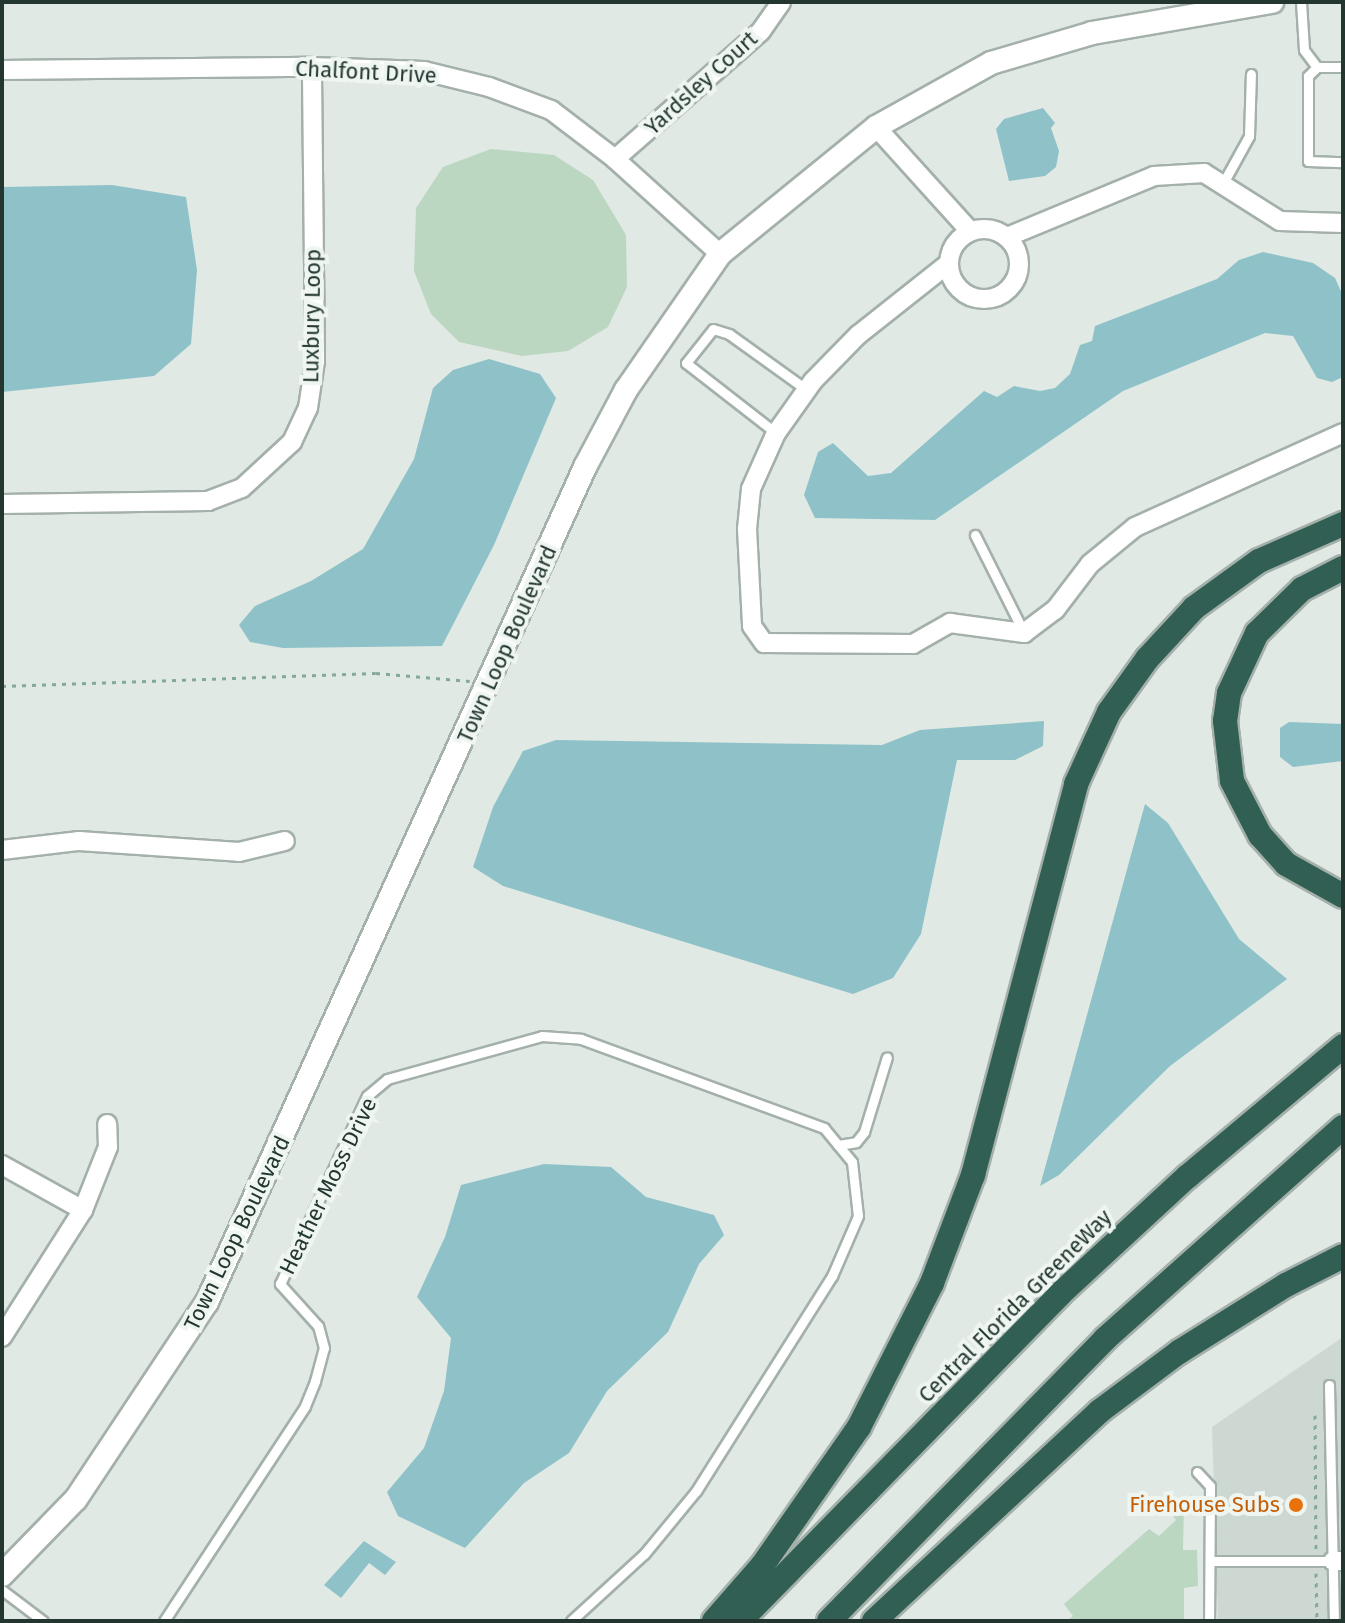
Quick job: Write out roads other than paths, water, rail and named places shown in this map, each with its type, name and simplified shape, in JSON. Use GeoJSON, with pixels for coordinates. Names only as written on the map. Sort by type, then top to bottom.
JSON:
{"type":"FeatureCollection","features":[{"type":"Feature","properties":{"kind":"highway"},"geometry":{"type":"LineString","coordinates":[[714,1621],[762,1566],[859,1427],[932,1283],[980,1149],[1076,784],[1109,712],[1147,659],[1194,608],[1259,561],[1343,524]]}},
{"type":"Feature","properties":{"kind":"highway"},"geometry":{"type":"LineString","coordinates":[[1343,568],[1302,589],[1257,633],[1229,693],[1225,721],[1232,781],[1260,835],[1286,864],[1343,896]]}},
{"type":"Feature","properties":{"kind":"highway","name":"Central Florida GreeneWay"},"geometry":{"type":"LineString","coordinates":[[740,1621],[1060,1294],[1187,1177],[1343,1046]]}},
{"type":"Feature","properties":{"kind":"highway"},"geometry":{"type":"LineString","coordinates":[[829,1621],[1105,1339],[1343,1127]]}},
{"type":"Feature","properties":{"kind":"highway"},"geometry":{"type":"LineString","coordinates":[[874,1621],[1100,1411],[1179,1352],[1286,1285],[1343,1256]]}},
{"type":"Feature","properties":{"kind":"street","name":"Yardsley Court"},"geometry":{"type":"LineString","coordinates":[[615,159],[761,31],[781,2]]}},
{"type":"Feature","properties":{"kind":"street","name":"Town Loop Boulevard"},"geometry":{"type":"LineString","coordinates":[[2,1575],[76,1499],[207,1302],[585,467],[626,390],[720,254],[876,127],[991,63],[1092,33],[1272,2]]}},
{"type":"Feature","properties":{"kind":"street","name":"Chalfont Drive"},"geometry":{"type":"LineString","coordinates":[[2,70],[312,67],[424,71],[489,87],[551,110],[615,159],[720,254]]}},
{"type":"Feature","properties":{"kind":"street","name":"Luxbury Loop"},"geometry":{"type":"LineString","coordinates":[[2,504],[208,501],[242,488],[292,442],[308,408],[315,361],[312,67]]}},
{"type":"Feature","properties":{"kind":"street"},"geometry":{"type":"LineString","coordinates":[[876,127],[970,231]]}},
{"type":"Feature","properties":{"kind":"street"},"geometry":{"type":"LineString","coordinates":[[1007,237],[1154,176],[1204,173],[1280,221],[1343,223]]}},
{"type":"Feature","properties":{"kind":"street"},"geometry":{"type":"LineString","coordinates":[[949,263],[965,293],[976,298],[999,296],[1019,268],[1007,237],[989,229],[970,231],[955,244],[949,263],[858,335],[807,390],[776,433],[751,489],[747,529],[752,626],[764,643],[913,644],[950,623],[1024,633],[1055,610],[1090,564],[1135,527],[1343,433]]}},
{"type":"Feature","properties":{"kind":"street"},"geometry":{"type":"LineString","coordinates":[[2,850],[79,841],[239,852],[285,841]]}},
{"type":"Feature","properties":{"kind":"street"},"geometry":{"type":"LineString","coordinates":[[2,1337],[83,1210],[108,1147],[107,1124]]}},
{"type":"Feature","properties":{"kind":"street"},"geometry":{"type":"LineString","coordinates":[[2,1165],[83,1210]]}},
{"type":"Feature","properties":{"kind":"lane"},"geometry":{"type":"LineString","coordinates":[[1301,2],[1304,50],[1317,67]]}},
{"type":"Feature","properties":{"kind":"lane"},"geometry":{"type":"LineString","coordinates":[[1343,67],[1317,67],[1308,76],[1308,161],[1343,162]]}},
{"type":"Feature","properties":{"kind":"lane"},"geometry":{"type":"LineString","coordinates":[[1222,185],[1249,136],[1251,74]]}},
{"type":"Feature","properties":{"kind":"lane"},"geometry":{"type":"LineString","coordinates":[[776,433],[686,363],[713,329],[729,334],[807,390]]}},
{"type":"Feature","properties":{"kind":"lane"},"geometry":{"type":"LineString","coordinates":[[975,535],[1024,633]]}},
{"type":"Feature","properties":{"kind":"lane","name":"Heather Moss Drive"},"geometry":{"type":"LineString","coordinates":[[164,1621],[305,1406],[324,1348],[318,1326],[280,1284],[367,1096],[387,1079],[542,1036],[581,1039],[824,1128],[852,1162],[858,1216],[832,1276],[696,1491],[644,1554],[571,1621]]}},
{"type":"Feature","properties":{"kind":"lane"},"geometry":{"type":"LineString","coordinates":[[838,1145],[856,1142],[864,1132],[887,1057]]}},
{"type":"Feature","properties":{"kind":"lane"},"geometry":{"type":"LineString","coordinates":[[1329,1385],[1334,1621]]}},
{"type":"Feature","properties":{"kind":"lane"},"geometry":{"type":"LineString","coordinates":[[1197,1472],[1210,1486],[1209,1621]]}},
{"type":"Feature","properties":{"kind":"lane"},"geometry":{"type":"LineString","coordinates":[[1210,1561],[1331,1561]]}},
{"type":"Feature","properties":{"kind":"lane"},"geometry":{"type":"LineString","coordinates":[[2,1590],[43,1621]]}},
{"type":"Feature","properties":{"kind":"water"},"geometry":{"type":"Polygon","coordinates":[[[1043,108],[1055,123],[1051,128],[1059,151],[1056,167],[1045,176],[1009,181],[996,129],[1004,119],[1043,108]]]}},
{"type":"Feature","properties":{"kind":"water"},"geometry":{"type":"Polygon","coordinates":[[[112,185],[186,197],[197,270],[191,344],[154,376],[2,392],[2,187],[112,185]]]}},
{"type":"Feature","properties":{"kind":"water"},"geometry":{"type":"Polygon","coordinates":[[[1263,252],[1313,263],[1335,278],[1343,296],[1343,377],[1332,382],[1317,378],[1293,336],[1265,333],[1123,391],[935,520],[815,518],[804,495],[818,452],[833,443],[868,476],[891,473],[984,391],[997,397],[1014,386],[1040,391],[1055,388],[1070,374],[1080,345],[1092,341],[1095,326],[1217,279],[1239,260],[1263,252]]]}},
{"type":"Feature","properties":{"kind":"water"},"geometry":{"type":"Polygon","coordinates":[[[489,359],[540,374],[556,398],[494,545],[442,646],[283,648],[250,642],[239,625],[255,606],[311,581],[363,549],[414,459],[433,388],[453,370],[489,359]]]}},
{"type":"Feature","properties":{"kind":"water"},"geometry":{"type":"Polygon","coordinates":[[[1044,721],[1043,746],[1015,760],[957,760],[921,934],[893,978],[853,994],[503,886],[473,867],[493,807],[523,751],[556,740],[882,745],[920,730],[1044,721]]]}},
{"type":"Feature","properties":{"kind":"water"},"geometry":{"type":"Polygon","coordinates":[[[1289,722],[1343,724],[1343,761],[1293,767],[1280,757],[1280,728],[1289,722]]]}},
{"type":"Feature","properties":{"kind":"water"},"geometry":{"type":"Polygon","coordinates":[[[1145,804],[1168,823],[1239,939],[1287,979],[1170,1066],[1059,1175],[1040,1186],[1145,804]]]}},
{"type":"Feature","properties":{"kind":"water"},"geometry":{"type":"Polygon","coordinates":[[[544,1164],[611,1167],[646,1197],[714,1215],[724,1235],[699,1264],[668,1332],[607,1391],[569,1453],[524,1483],[465,1548],[398,1516],[387,1492],[424,1448],[444,1391],[451,1338],[417,1297],[445,1237],[461,1185],[544,1164]]]}},
{"type":"Feature","properties":{"kind":"water"},"geometry":{"type":"Polygon","coordinates":[[[364,1541],[396,1562],[385,1575],[369,1563],[341,1598],[324,1585],[364,1541]]]}},
{"type":"Feature","properties":{"kind":"place","name":"Firehouse Subs"},"geometry":{"type":"Point","coordinates":[1296,1505]}}]}
